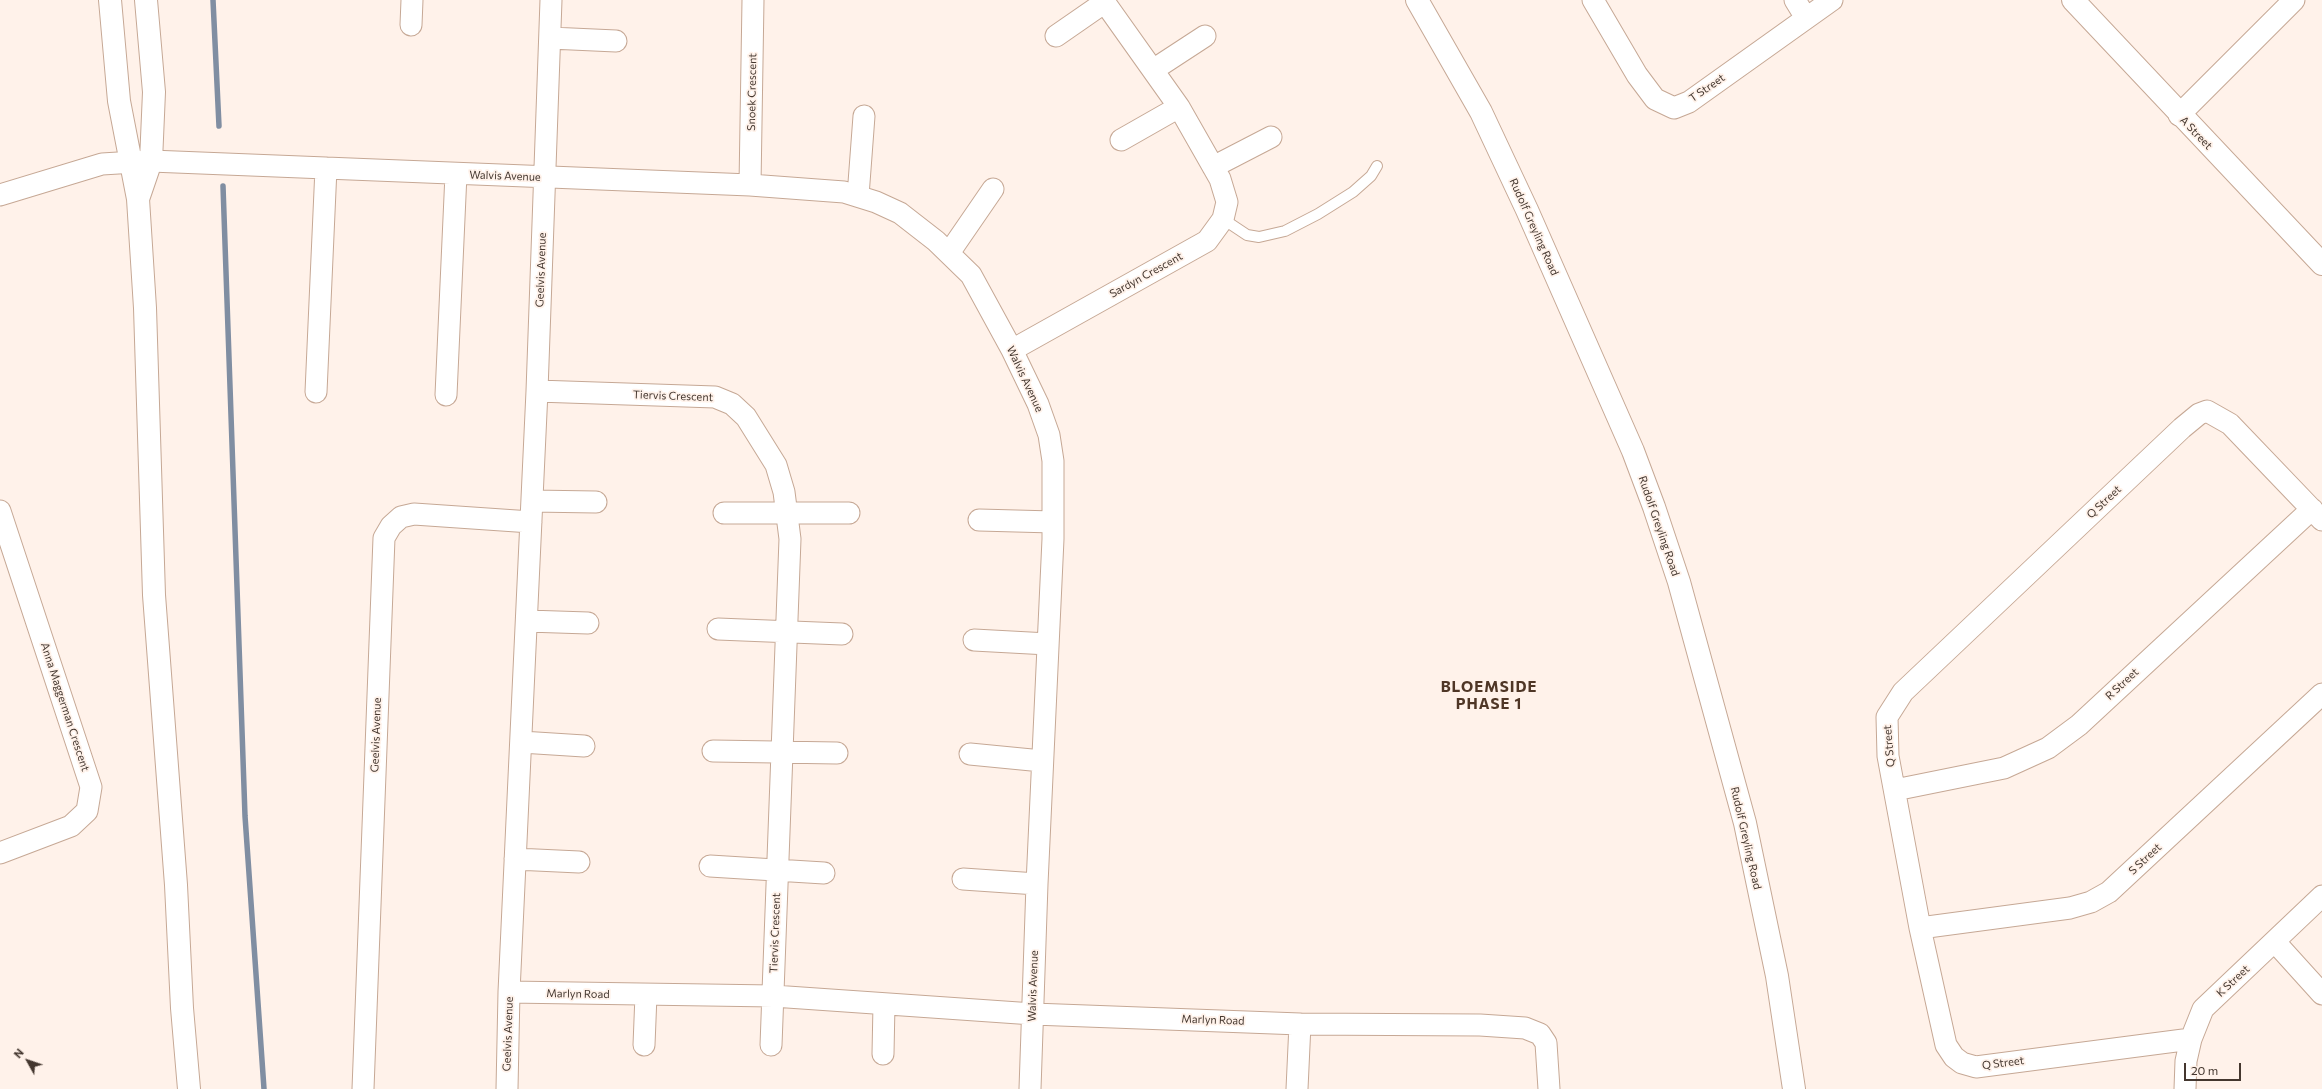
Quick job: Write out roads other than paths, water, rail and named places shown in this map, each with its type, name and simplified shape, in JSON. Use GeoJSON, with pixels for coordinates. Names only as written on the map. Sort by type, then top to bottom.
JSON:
{"type":"FeatureCollection","features":[{"type":"Feature","properties":{"kind":"street"},"geometry":{"type":"LineString","coordinates":[[110,0],[119,101],[138,199],[145,308],[154,595],[176,885],[182,1008],[189,1089]]}},
{"type":"Feature","properties":{"kind":"street"},"geometry":{"type":"LineString","coordinates":[[138,199],[151,161],[154,92],[146,0]]}},
{"type":"Feature","properties":{"kind":"street"},"geometry":{"type":"LineString","coordinates":[[411,25],[412,0]]}},
{"type":"Feature","properties":{"kind":"street","name":"Geelvis Avenue"},"geometry":{"type":"LineString","coordinates":[[507,1089],[509,992],[537,391],[551,0]]}},
{"type":"Feature","properties":{"kind":"street","name":"Snoek Crescent"},"geometry":{"type":"LineString","coordinates":[[750,185],[753,0]]}},
{"type":"Feature","properties":{"kind":"street","name":"Rudolf Greyling Road"},"geometry":{"type":"LineString","coordinates":[[1417,0],[1481,112],[1527,210],[1632,451],[1654,507],[1679,582],[1745,823],[1777,976],[1794,1089]]}},
{"type":"Feature","properties":{"kind":"street","name":"T Street"},"geometry":{"type":"LineString","coordinates":[[1593,0],[1642,81],[1655,99],[1674,108],[1689,102],[1832,0]]}},
{"type":"Feature","properties":{"kind":"street"},"geometry":{"type":"LineString","coordinates":[[1795,0],[1806,18]]}},
{"type":"Feature","properties":{"kind":"street","name":"A Street"},"geometry":{"type":"LineString","coordinates":[[2073,0],[2179,115],[2322,264]]}},
{"type":"Feature","properties":{"kind":"street"},"geometry":{"type":"LineString","coordinates":[[2179,115],[2294,0]]}},
{"type":"Feature","properties":{"kind":"street","name":"Sardyn Crescent"},"geometry":{"type":"LineString","coordinates":[[1012,350],[1207,241],[1223,219],[1227,202],[1220,179],[1179,107],[1104,1],[1056,36]]}},
{"type":"Feature","properties":{"kind":"street"},"geometry":{"type":"LineString","coordinates":[[1153,70],[1205,36]]}},
{"type":"Feature","properties":{"kind":"street"},"geometry":{"type":"LineString","coordinates":[[550,38],[616,41]]}},
{"type":"Feature","properties":{"kind":"street"},"geometry":{"type":"LineString","coordinates":[[1121,140],[1179,107]]}},
{"type":"Feature","properties":{"kind":"street"},"geometry":{"type":"LineString","coordinates":[[858,196],[864,116]]}},
{"type":"Feature","properties":{"kind":"street"},"geometry":{"type":"LineString","coordinates":[[1213,167],[1271,137]]}},
{"type":"Feature","properties":{"kind":"street"},"geometry":{"type":"LineString","coordinates":[[0,195],[102,164],[151,161]]}},
{"type":"Feature","properties":{"kind":"street","name":"Walvis Avenue"},"geometry":{"type":"LineString","coordinates":[[151,161],[544,178],[750,185],[844,192],[900,213],[949,253],[971,275],[1012,350],[1038,404],[1049,436],[1053,461],[1053,522],[1036,884],[1030,1089]]}},
{"type":"Feature","properties":{"kind":"street"},"geometry":{"type":"LineString","coordinates":[[316,392],[326,168]]}},
{"type":"Feature","properties":{"kind":"street"},"geometry":{"type":"LineString","coordinates":[[446,395],[456,174]]}},
{"type":"Feature","properties":{"kind":"street"},"geometry":{"type":"LineString","coordinates":[[949,253],[993,189]]}},
{"type":"Feature","properties":{"kind":"street","name":"Tiervis Crescent"},"geometry":{"type":"LineString","coordinates":[[537,391],[714,397],[732,404],[746,417],[776,465],[784,492],[790,540],[773,996]]}},
{"type":"Feature","properties":{"kind":"street","name":"Q Street"},"geometry":{"type":"LineString","coordinates":[[2191,1039],[1976,1067],[1962,1063],[1954,1057],[1946,1045],[1920,928],[1888,756],[1886,717],[1903,692],[2191,420],[2207,411],[2219,416],[2230,424],[2317,514]]}},
{"type":"Feature","properties":{"kind":"street"},"geometry":{"type":"LineString","coordinates":[[532,501],[596,502]]}},
{"type":"Feature","properties":{"kind":"street","name":"Anna Maggerman Crescent"},"geometry":{"type":"LineString","coordinates":[[0,511],[92,787],[87,811],[71,826],[0,853]]}},
{"type":"Feature","properties":{"kind":"street"},"geometry":{"type":"LineString","coordinates":[[724,513],[786,511],[849,513]]}},
{"type":"Feature","properties":{"kind":"street","name":"Geelvis Avenue"},"geometry":{"type":"LineString","coordinates":[[363,1089],[384,538],[391,526],[401,517],[414,514],[531,522]]}},
{"type":"Feature","properties":{"kind":"street","name":"R Street"},"geometry":{"type":"LineString","coordinates":[[1895,790],[2004,768],[2048,748],[2079,725],[2317,514]]}},
{"type":"Feature","properties":{"kind":"street"},"geometry":{"type":"LineString","coordinates":[[980,520],[1053,522]]}},
{"type":"Feature","properties":{"kind":"street"},"geometry":{"type":"LineString","coordinates":[[527,621],[588,623]]}},
{"type":"Feature","properties":{"kind":"street"},"geometry":{"type":"LineString","coordinates":[[718,629],[786,633],[842,634]]}},
{"type":"Feature","properties":{"kind":"street"},"geometry":{"type":"LineString","coordinates":[[974,640],[1048,644]]}},
{"type":"Feature","properties":{"kind":"street","name":"S Street"},"geometry":{"type":"LineString","coordinates":[[1920,928],[2070,908],[2091,902],[2109,892],[2322,694]]}},
{"type":"Feature","properties":{"kind":"street"},"geometry":{"type":"LineString","coordinates":[[521,742],[584,746]]}},
{"type":"Feature","properties":{"kind":"street"},"geometry":{"type":"LineString","coordinates":[[713,751],[837,753]]}},
{"type":"Feature","properties":{"kind":"street"},"geometry":{"type":"LineString","coordinates":[[970,754],[1042,761]]}},
{"type":"Feature","properties":{"kind":"street"},"geometry":{"type":"LineString","coordinates":[[515,859],[579,862]]}},
{"type":"Feature","properties":{"kind":"street"},"geometry":{"type":"LineString","coordinates":[[710,866],[824,873]]}},
{"type":"Feature","properties":{"kind":"street"},"geometry":{"type":"LineString","coordinates":[[963,879],[1036,884]]}},
{"type":"Feature","properties":{"kind":"street","name":"K Street"},"geometry":{"type":"LineString","coordinates":[[2185,1089],[2186,1061],[2191,1039],[2203,1009],[2322,896]]}},
{"type":"Feature","properties":{"kind":"street"},"geometry":{"type":"LineString","coordinates":[[2275,942],[2322,994]]}},
{"type":"Feature","properties":{"kind":"street","name":"Marlyn Road"},"geometry":{"type":"LineString","coordinates":[[509,992],[773,996],[1033,1014],[1300,1024],[1480,1025],[1526,1028],[1540,1034],[1546,1043],[1549,1089]]}},
{"type":"Feature","properties":{"kind":"street"},"geometry":{"type":"LineString","coordinates":[[644,1045],[646,995]]}},
{"type":"Feature","properties":{"kind":"street"},"geometry":{"type":"LineString","coordinates":[[771,1045],[773,996]]}},
{"type":"Feature","properties":{"kind":"street"},"geometry":{"type":"LineString","coordinates":[[883,1054],[884,1004]]}},
{"type":"Feature","properties":{"kind":"street"},"geometry":{"type":"LineString","coordinates":[[1297,1089],[1300,1024]]}},
{"type":"Feature","properties":{"kind":"lane"},"geometry":{"type":"LineString","coordinates":[[1223,219],[1234,228],[1247,235],[1259,237],[1285,231],[1318,214],[1363,185],[1377,166]]}},
{"type":"Feature","properties":{"kind":"waterway"},"geometry":{"type":"LineString","coordinates":[[213,0],[219,126]]}},
{"type":"Feature","properties":{"kind":"waterway"},"geometry":{"type":"LineString","coordinates":[[223,186],[245,816],[264,1089]]}},
{"type":"Feature","properties":{"kind":"district","name":"BLOEMSIDE PHASE 1"},"geometry":{"type":"Point","coordinates":[1489,696]}}]}
